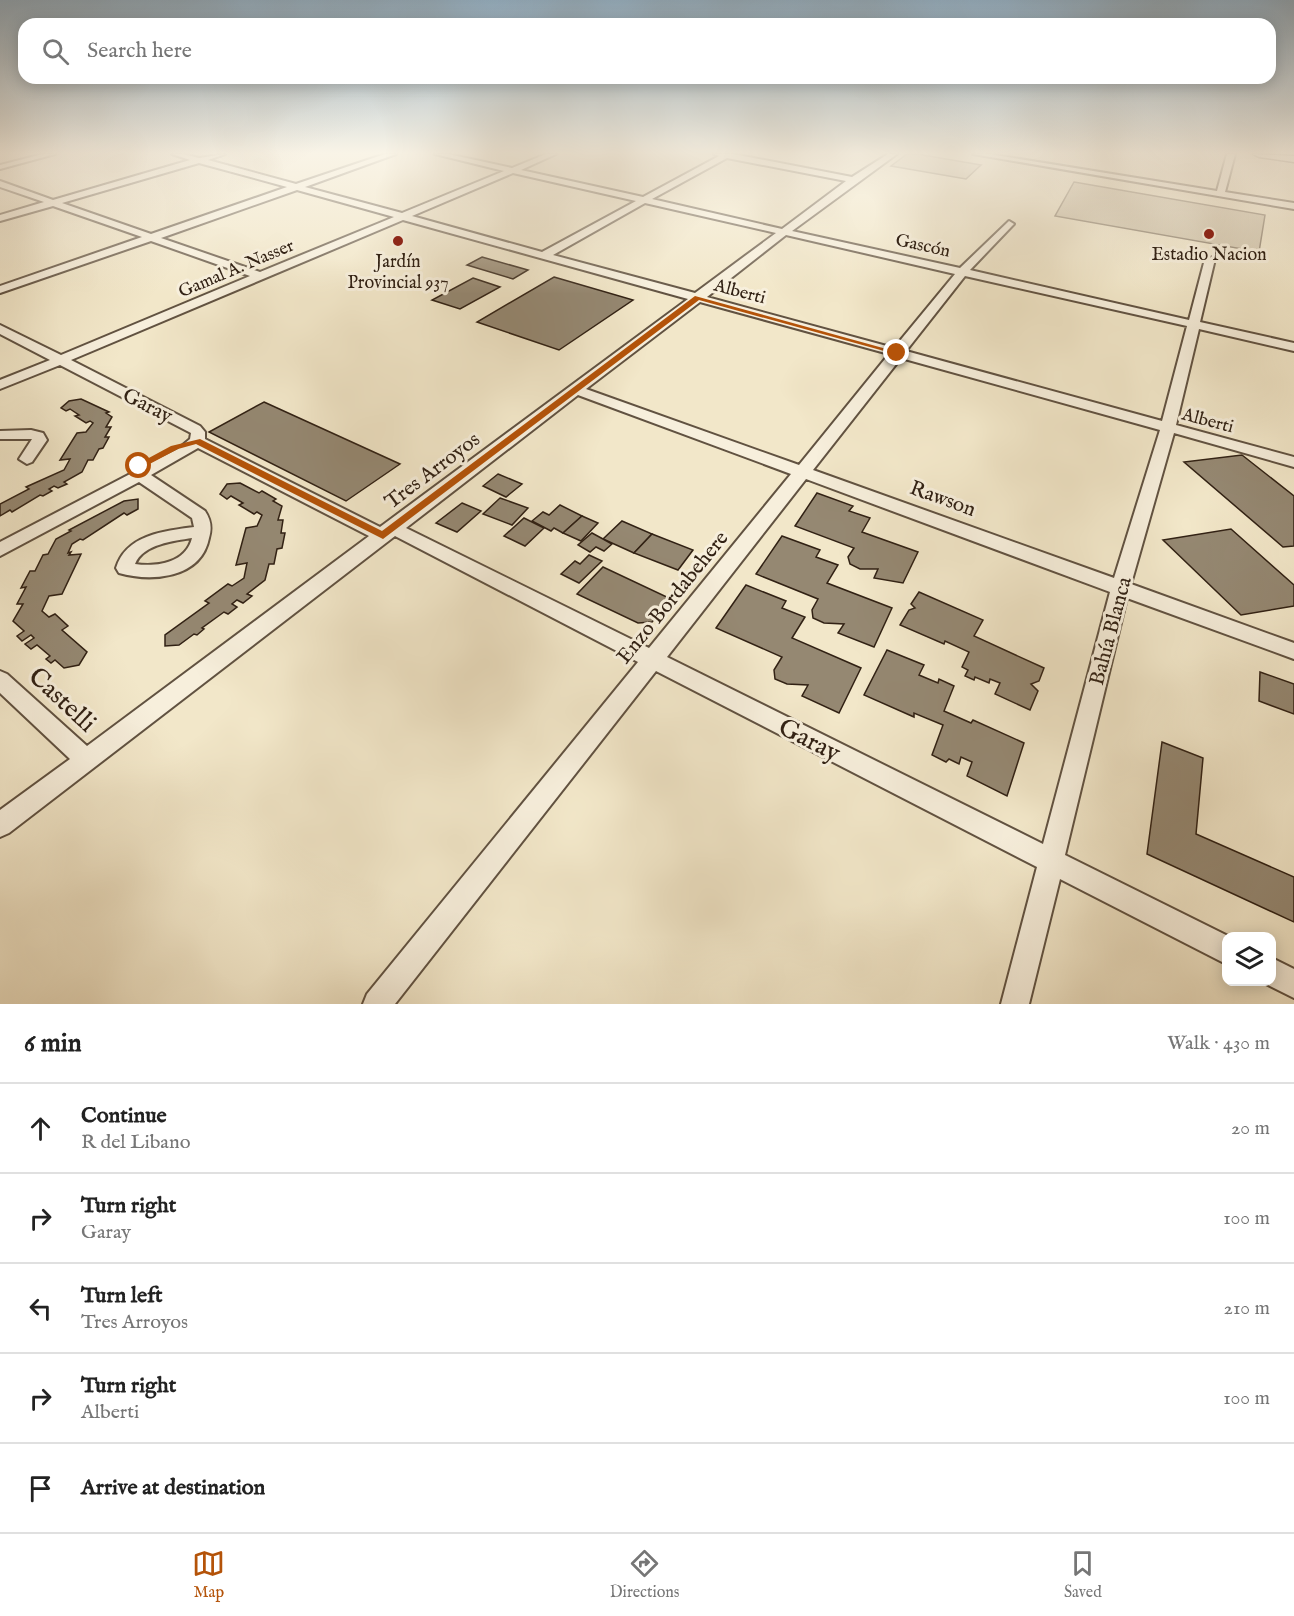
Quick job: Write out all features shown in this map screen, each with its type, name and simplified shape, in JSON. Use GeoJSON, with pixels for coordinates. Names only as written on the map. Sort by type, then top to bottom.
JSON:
{"type":"FeatureCollection","features":[{"type":"Feature","properties":{"kind":"street"},"geometry":{"type":"LineString","coordinates":[[46,201],[260,276]]}},
{"type":"Feature","properties":{"kind":"street"},"geometry":{"type":"LineString","coordinates":[[0,218],[59,201]]}},
{"type":"Feature","properties":{"kind":"street"},"geometry":{"type":"LineString","coordinates":[[0,290],[256,201]]}},
{"type":"Feature","properties":{"kind":"street","name":"Alberti"},"geometry":{"type":"LineString","coordinates":[[347,201],[1294,462]]}},
{"type":"Feature","properties":{"kind":"street","name":"Gamal A. Nasser"},"geometry":{"type":"LineString","coordinates":[[0,385],[439,201]]}},
{"type":"Feature","properties":{"kind":"street"},"geometry":{"type":"LineString","coordinates":[[544,255],[642,201]]}},
{"type":"Feature","properties":{"kind":"street","name":"Gascón"},"geometry":{"type":"LineString","coordinates":[[648,201],[1294,347]]}},
{"type":"Feature","properties":{"kind":"street","name":"Tres Arroyos"},"geometry":{"type":"LineString","coordinates":[[0,825],[826,201]]}},
{"type":"Feature","properties":{"kind":"street"},"geometry":{"type":"LineString","coordinates":[[1262,201],[1294,206]]}},
{"type":"Feature","properties":{"kind":"street","name":"Enzo Bordabehere"},"geometry":{"type":"LineString","coordinates":[[377,1004],[963,271],[1009,224]]}},
{"type":"Feature","properties":{"kind":"street","name":"Bahía Blanca"},"geometry":{"type":"LineString","coordinates":[[1015,1004],[1121,586],[1168,428],[1210,259]]}},
{"type":"Feature","properties":{"kind":"street","name":"Garay"},"geometry":{"type":"LineString","coordinates":[[0,329],[195,429],[198,432],[197,441],[653,659],[1222,947]]}},
{"type":"Feature","properties":{"kind":"street","name":"Rawson"},"geometry":{"type":"LineString","coordinates":[[576,390],[1121,586],[1294,651]]}},
{"type":"Feature","properties":{"kind":"street"},"geometry":{"type":"LineString","coordinates":[[0,435],[31,434],[38,436],[40,440],[27,459]]}},
{"type":"Feature","properties":{"kind":"street"},"geometry":{"type":"LineString","coordinates":[[0,540],[183,452],[197,441]]}},
{"type":"Feature","properties":{"kind":"street"},"geometry":{"type":"LineString","coordinates":[[140,471],[200,515],[203,522],[202,531]]}},
{"type":"Feature","properties":{"kind":"street"},"geometry":{"type":"LineString","coordinates":[[0,550],[140,471]]}},
{"type":"Feature","properties":{"kind":"street","name":"Castelli"},"geometry":{"type":"LineString","coordinates":[[0,680],[87,760]]}},
{"type":"Feature","properties":{"kind":"street"},"geometry":{"type":"LineString","coordinates":[[1276,974],[1294,984]]}},
{"type":"Feature","properties":{"kind":"shaded area","name":"Estadio Nacion"},"geometry":{"type":"Polygon","coordinates":[[[1063,201],[1183,201],[1265,215],[1259,252],[1055,216],[1063,201]]]}},
{"type":"Feature","properties":{"kind":"building"},"geometry":{"type":"Polygon","coordinates":[[[482,257],[528,270],[513,279],[467,265],[482,257]]]}},
{"type":"Feature","properties":{"kind":"building"},"geometry":{"type":"Polygon","coordinates":[[[554,277],[633,300],[559,350],[477,322],[554,277]]]}},
{"type":"Feature","properties":{"kind":"building"},"geometry":{"type":"Polygon","coordinates":[[[473,278],[500,287],[460,309],[432,300],[473,278]]]}},
{"type":"Feature","properties":{"kind":"building"},"geometry":{"type":"Polygon","coordinates":[[[81,399],[109,412],[106,413],[112,417],[106,427],[111,427],[105,437],[109,437],[103,448],[99,449],[93,460],[88,460],[82,472],[64,482],[67,484],[58,488],[54,486],[49,489],[52,491],[43,496],[40,495],[12,512],[10,510],[0,516],[0,504],[29,489],[26,487],[64,470],[70,459],[60,460],[77,433],[86,432],[93,423],[90,421],[86,423],[75,416],[79,415],[70,409],[66,411],[61,408],[69,401],[81,399]]]}},
{"type":"Feature","properties":{"kind":"building"},"geometry":{"type":"Polygon","coordinates":[[[264,402],[400,464],[346,501],[209,432],[264,402]]]}},
{"type":"Feature","properties":{"kind":"building"},"geometry":{"type":"Polygon","coordinates":[[[1242,455],[1294,496],[1294,546],[1283,547],[1184,462],[1242,455]]]}},
{"type":"Feature","properties":{"kind":"building"},"geometry":{"type":"Polygon","coordinates":[[[498,474],[522,484],[506,497],[483,486],[498,474]]]}},
{"type":"Feature","properties":{"kind":"building"},"geometry":{"type":"Polygon","coordinates":[[[240,483],[259,493],[262,491],[276,499],[273,501],[282,506],[278,520],[283,520],[281,533],[285,533],[282,548],[277,549],[274,564],[269,564],[265,580],[247,594],[252,596],[243,603],[237,600],[232,604],[237,607],[228,614],[224,612],[202,628],[204,629],[197,635],[194,634],[179,645],[165,646],[165,635],[209,603],[205,601],[228,584],[232,586],[244,578],[247,563],[236,565],[246,528],[257,526],[262,515],[257,512],[254,514],[239,505],[243,503],[231,496],[227,499],[220,494],[227,484],[240,483]]]}},
{"type":"Feature","properties":{"kind":"building"},"geometry":{"type":"Polygon","coordinates":[[[817,493],[853,506],[849,511],[870,518],[862,532],[918,552],[903,583],[874,578],[878,569],[860,569],[850,564],[848,557],[854,548],[795,526],[817,493]]]}},
{"type":"Feature","properties":{"kind":"building"},"geometry":{"type":"Polygon","coordinates":[[[500,498],[528,508],[512,525],[483,514],[500,498]]]}},
{"type":"Feature","properties":{"kind":"building"},"geometry":{"type":"Polygon","coordinates":[[[138,499],[138,509],[127,515],[124,513],[83,540],[80,539],[72,544],[69,555],[81,554],[62,594],[49,596],[42,611],[49,617],[55,614],[68,626],[62,630],[87,652],[79,665],[64,668],[55,660],[51,663],[46,659],[50,656],[37,645],[31,649],[25,644],[34,638],[31,635],[22,641],[17,636],[24,631],[13,621],[23,604],[17,604],[26,587],[21,588],[30,571],[35,571],[43,555],[48,554],[56,539],[71,531],[69,530],[124,501],[138,499]]]}},
{"type":"Feature","properties":{"kind":"building"},"geometry":{"type":"Polygon","coordinates":[[[462,503],[481,511],[457,532],[436,523],[462,503]]]}},
{"type":"Feature","properties":{"kind":"building"},"geometry":{"type":"Polygon","coordinates":[[[560,505],[582,516],[563,533],[554,528],[551,531],[532,521],[543,512],[549,515],[560,505]]]}},
{"type":"Feature","properties":{"kind":"building"},"geometry":{"type":"Polygon","coordinates":[[[582,516],[598,523],[581,541],[563,533],[582,516]]]}},
{"type":"Feature","properties":{"kind":"building"},"geometry":{"type":"Polygon","coordinates":[[[524,518],[544,528],[525,546],[504,536],[524,518]]]}},
{"type":"Feature","properties":{"kind":"building"},"geometry":{"type":"Polygon","coordinates":[[[622,521],[652,534],[634,553],[603,539],[622,521]]]}},
{"type":"Feature","properties":{"kind":"building"},"geometry":{"type":"Polygon","coordinates":[[[1231,529],[1294,585],[1294,606],[1241,615],[1163,540],[1231,529]]]}},
{"type":"Feature","properties":{"kind":"building"},"geometry":{"type":"Polygon","coordinates":[[[592,533],[612,544],[604,551],[596,547],[590,552],[578,545],[592,533]]]}},
{"type":"Feature","properties":{"kind":"building"},"geometry":{"type":"Polygon","coordinates":[[[652,534],[693,550],[678,570],[634,553],[652,534]]]}},
{"type":"Feature","properties":{"kind":"building"},"geometry":{"type":"Polygon","coordinates":[[[782,536],[820,550],[816,557],[838,565],[827,583],[892,608],[874,647],[838,633],[844,624],[824,623],[813,618],[812,610],[818,599],[756,574],[782,536]]]}},
{"type":"Feature","properties":{"kind":"building"},"geometry":{"type":"Polygon","coordinates":[[[589,555],[602,561],[579,583],[561,574],[575,561],[580,564],[589,555]]]}},
{"type":"Feature","properties":{"kind":"building"},"geometry":{"type":"Polygon","coordinates":[[[603,567],[671,599],[652,622],[638,623],[577,594],[603,567]]]}},
{"type":"Feature","properties":{"kind":"building"},"geometry":{"type":"Polygon","coordinates":[[[746,585],[786,601],[782,608],[805,617],[792,638],[861,668],[839,713],[802,696],[808,685],[787,684],[775,679],[774,670],[782,657],[716,628],[746,585]]]}},
{"type":"Feature","properties":{"kind":"building"},"geometry":{"type":"Polygon","coordinates":[[[919,592],[983,620],[974,636],[1044,668],[1039,681],[1031,684],[1038,691],[1030,710],[995,694],[1000,683],[990,679],[989,683],[975,677],[974,680],[965,676],[968,670],[962,667],[969,652],[900,625],[909,610],[915,608],[911,604],[919,592]]]}},
{"type":"Feature","properties":{"kind":"building"},"geometry":{"type":"Polygon","coordinates":[[[887,650],[924,665],[919,675],[938,683],[939,679],[954,686],[944,711],[971,723],[973,720],[1024,743],[1007,796],[967,776],[972,762],[961,757],[959,764],[949,759],[946,762],[932,755],[943,725],[914,713],[914,717],[864,695],[887,650]]]}},
{"type":"Feature","properties":{"kind":"building"},"geometry":{"type":"Polygon","coordinates":[[[1260,672],[1294,684],[1294,714],[1259,701],[1260,672]]]}},
{"type":"Feature","properties":{"kind":"building"},"geometry":{"type":"Polygon","coordinates":[[[1162,742],[1203,758],[1196,834],[1294,877],[1294,922],[1147,854],[1162,742]]]}},
{"type":"Feature","properties":{"kind":"place","name":"Estadio Nacion"},"geometry":{"type":"Point","coordinates":[1209,234]}},
{"type":"Feature","properties":{"kind":"place","name":"Jardín Provincial 937"},"geometry":{"type":"Point","coordinates":[398,241]}},
{"type":"Feature","properties":{"kind":"route"},"geometry":{"type":"LineString","coordinates":[[139,466],[174,448],[197,441],[383,536],[698,298],[897,353]]}}]}
